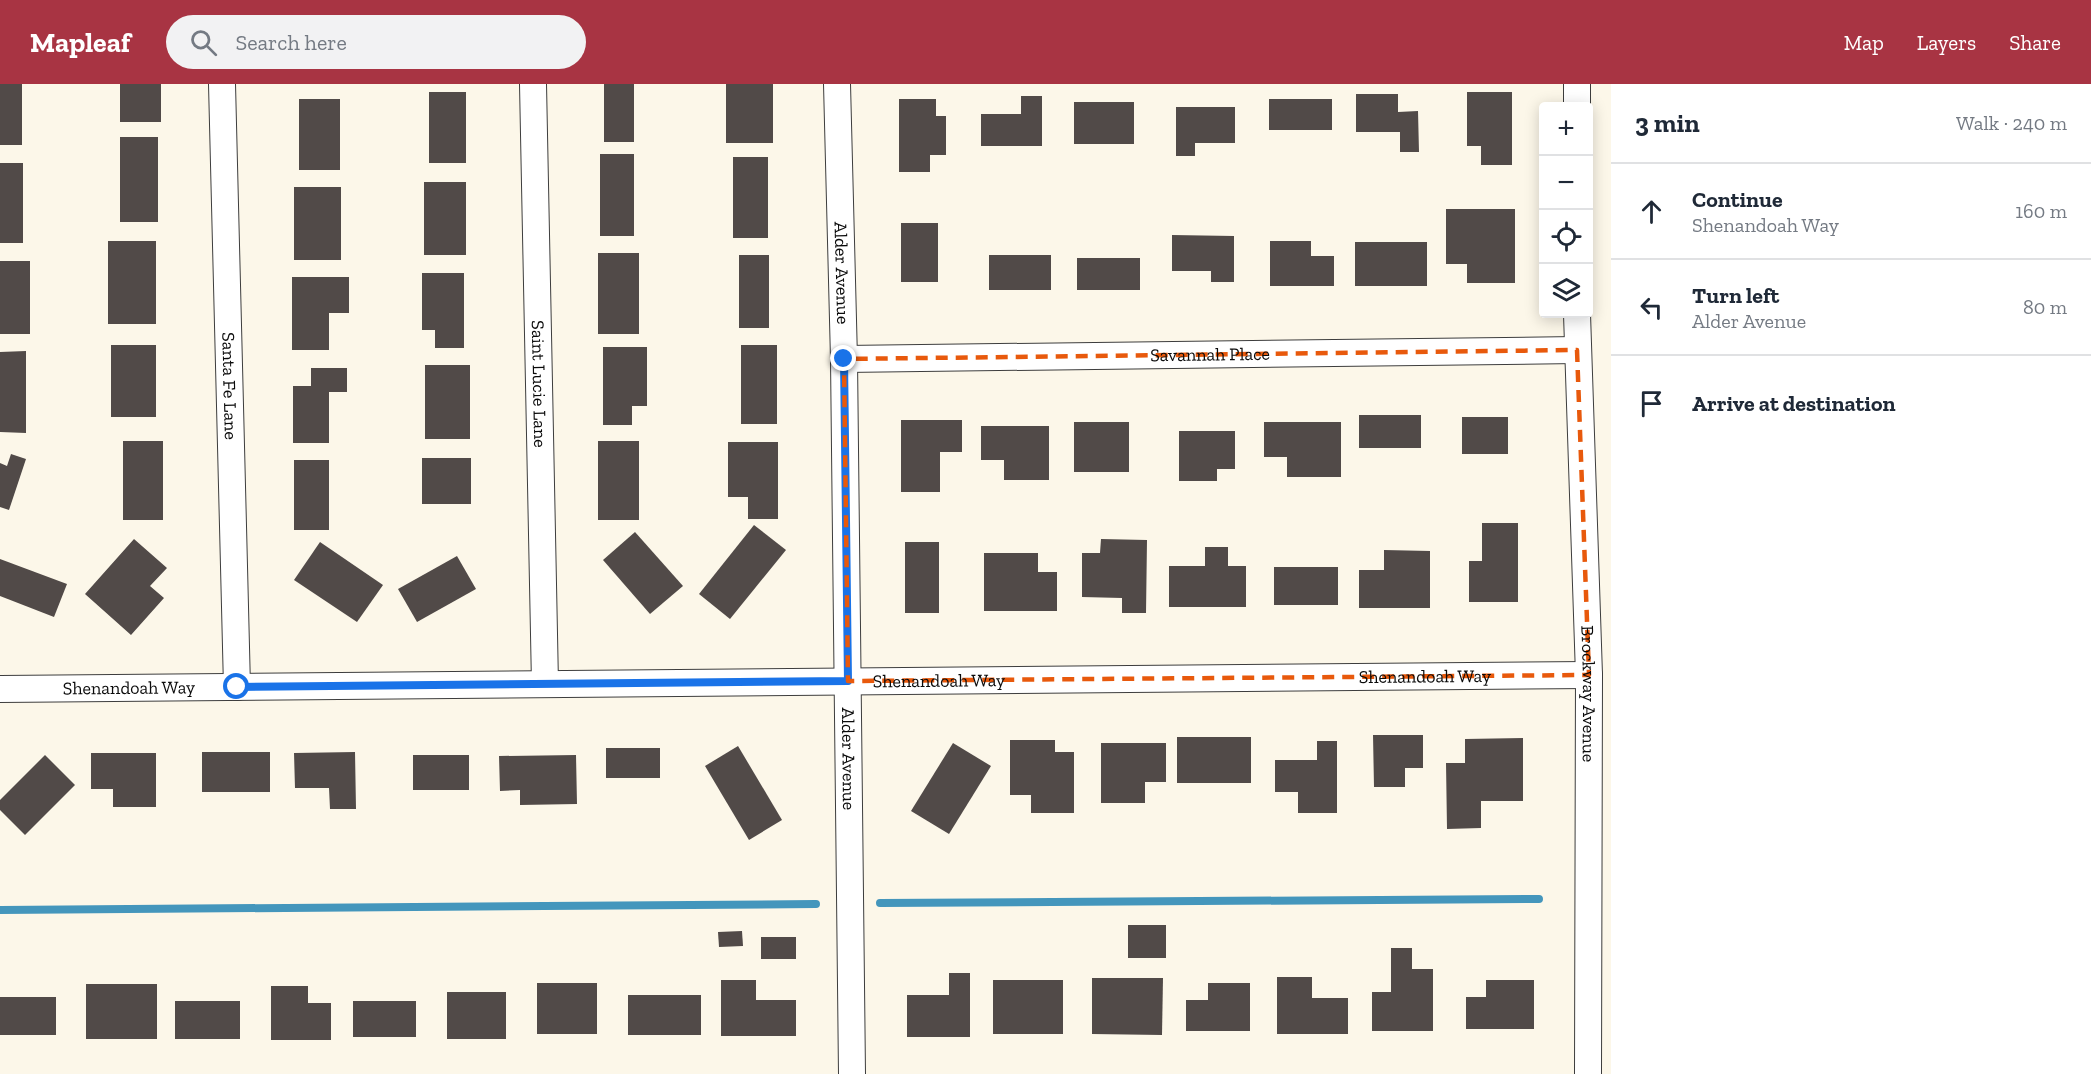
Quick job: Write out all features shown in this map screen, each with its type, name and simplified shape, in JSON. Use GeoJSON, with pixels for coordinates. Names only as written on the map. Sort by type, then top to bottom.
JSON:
{"type":"FeatureCollection","features":[{"type":"Feature","properties":{"kind":"street","name":"Santa Fe Lane"},"geometry":{"type":"LineString","coordinates":[[222,84],[237,687]]}},
{"type":"Feature","properties":{"kind":"street","name":"Saint Lucie Lane"},"geometry":{"type":"LineString","coordinates":[[533,84],[545,684]]}},
{"type":"Feature","properties":{"kind":"street","name":"Alder Avenue"},"geometry":{"type":"LineString","coordinates":[[837,84],[844,359],[852,1074]]}},
{"type":"Feature","properties":{"kind":"street"},"geometry":{"type":"LineString","coordinates":[[1577,84],[1577,102]]}},
{"type":"Feature","properties":{"kind":"street","name":"Brockway Avenue"},"geometry":{"type":"LineString","coordinates":[[1577,318],[1589,675],[1588,1074]]}},
{"type":"Feature","properties":{"kind":"street","name":"Savannah Place"},"geometry":{"type":"LineString","coordinates":[[844,359],[1577,351]]}},
{"type":"Feature","properties":{"kind":"street","name":"Shenandoah Way"},"geometry":{"type":"LineString","coordinates":[[0,689],[1589,675]]}},
{"type":"Feature","properties":{"kind":"highlighted area"},"geometry":{"type":"Polygon","coordinates":[[[1577,350],[1589,675],[848,681],[844,359],[1577,350]]]}},
{"type":"Feature","properties":{"kind":"building"},"geometry":{"type":"Polygon","coordinates":[[[0,84],[22,84],[22,145],[0,145],[0,84]]]}},
{"type":"Feature","properties":{"kind":"building"},"geometry":{"type":"Polygon","coordinates":[[[120,84],[161,84],[161,122],[120,122],[120,84]]]}},
{"type":"Feature","properties":{"kind":"building"},"geometry":{"type":"Polygon","coordinates":[[[604,84],[634,84],[634,142],[604,142],[604,84]]]}},
{"type":"Feature","properties":{"kind":"building"},"geometry":{"type":"Polygon","coordinates":[[[726,84],[773,84],[773,143],[726,143],[726,84]]]}},
{"type":"Feature","properties":{"kind":"building"},"geometry":{"type":"Polygon","coordinates":[[[429,92],[466,92],[466,163],[429,163],[429,92]]]}},
{"type":"Feature","properties":{"kind":"building"},"geometry":{"type":"Polygon","coordinates":[[[1467,92],[1512,92],[1512,165],[1481,165],[1481,146],[1467,146],[1467,92]]]}},
{"type":"Feature","properties":{"kind":"building"},"geometry":{"type":"Polygon","coordinates":[[[1356,94],[1398,94],[1398,112],[1418,111],[1419,152],[1400,152],[1400,132],[1356,132],[1356,94]]]}},
{"type":"Feature","properties":{"kind":"building"},"geometry":{"type":"Polygon","coordinates":[[[1021,96],[1042,96],[1042,146],[981,146],[981,114],[1021,114],[1021,96]]]}},
{"type":"Feature","properties":{"kind":"building"},"geometry":{"type":"Polygon","coordinates":[[[299,99],[340,99],[340,170],[299,170],[299,99]]]}},
{"type":"Feature","properties":{"kind":"building"},"geometry":{"type":"Polygon","coordinates":[[[899,99],[936,99],[936,116],[946,116],[946,155],[930,155],[930,172],[899,172],[899,99]]]}},
{"type":"Feature","properties":{"kind":"building"},"geometry":{"type":"Polygon","coordinates":[[[1269,99],[1332,99],[1332,130],[1269,130],[1269,99]]]}},
{"type":"Feature","properties":{"kind":"building"},"geometry":{"type":"Polygon","coordinates":[[[1074,102],[1134,102],[1134,144],[1074,144],[1074,102]]]}},
{"type":"Feature","properties":{"kind":"building"},"geometry":{"type":"Polygon","coordinates":[[[1176,107],[1235,107],[1235,143],[1195,143],[1195,156],[1176,156],[1176,107]]]}},
{"type":"Feature","properties":{"kind":"building"},"geometry":{"type":"Polygon","coordinates":[[[120,137],[158,137],[158,222],[120,222],[120,137]]]}},
{"type":"Feature","properties":{"kind":"building"},"geometry":{"type":"Polygon","coordinates":[[[600,154],[634,154],[634,236],[600,236],[600,154]]]}},
{"type":"Feature","properties":{"kind":"building"},"geometry":{"type":"Polygon","coordinates":[[[733,157],[768,157],[768,238],[733,238],[733,157]]]}},
{"type":"Feature","properties":{"kind":"building"},"geometry":{"type":"Polygon","coordinates":[[[0,163],[23,163],[23,243],[0,243],[0,163]]]}},
{"type":"Feature","properties":{"kind":"building"},"geometry":{"type":"Polygon","coordinates":[[[424,182],[466,182],[466,255],[424,255],[424,182]]]}},
{"type":"Feature","properties":{"kind":"building"},"geometry":{"type":"Polygon","coordinates":[[[294,187],[341,187],[341,260],[294,260],[294,187]]]}},
{"type":"Feature","properties":{"kind":"building"},"geometry":{"type":"Polygon","coordinates":[[[1446,209],[1515,209],[1515,283],[1467,283],[1467,264],[1446,264],[1446,209]]]}},
{"type":"Feature","properties":{"kind":"building"},"geometry":{"type":"Polygon","coordinates":[[[901,223],[938,223],[938,282],[901,282],[901,223]]]}},
{"type":"Feature","properties":{"kind":"building"},"geometry":{"type":"Polygon","coordinates":[[[1172,235],[1234,236],[1234,282],[1211,282],[1211,271],[1172,271],[1172,235]]]}},
{"type":"Feature","properties":{"kind":"building"},"geometry":{"type":"Polygon","coordinates":[[[108,241],[156,241],[156,324],[108,324],[108,241]]]}},
{"type":"Feature","properties":{"kind":"building"},"geometry":{"type":"Polygon","coordinates":[[[1270,241],[1311,241],[1311,256],[1334,256],[1334,286],[1270,286],[1270,241]]]}},
{"type":"Feature","properties":{"kind":"building"},"geometry":{"type":"Polygon","coordinates":[[[1355,242],[1427,242],[1427,286],[1355,286],[1355,242]]]}},
{"type":"Feature","properties":{"kind":"building"},"geometry":{"type":"Polygon","coordinates":[[[598,253],[639,253],[639,334],[598,334],[598,253]]]}},
{"type":"Feature","properties":{"kind":"building"},"geometry":{"type":"Polygon","coordinates":[[[739,255],[769,255],[769,328],[739,328],[739,255]]]}},
{"type":"Feature","properties":{"kind":"building"},"geometry":{"type":"Polygon","coordinates":[[[989,255],[1051,255],[1051,290],[989,290],[989,255]]]}},
{"type":"Feature","properties":{"kind":"building"},"geometry":{"type":"Polygon","coordinates":[[[1077,258],[1140,258],[1140,290],[1077,290],[1077,258]]]}},
{"type":"Feature","properties":{"kind":"building"},"geometry":{"type":"Polygon","coordinates":[[[0,261],[30,261],[30,334],[0,334],[0,261]]]}},
{"type":"Feature","properties":{"kind":"building"},"geometry":{"type":"Polygon","coordinates":[[[422,273],[464,273],[464,348],[435,348],[435,330],[422,330],[422,273]]]}},
{"type":"Feature","properties":{"kind":"building"},"geometry":{"type":"Polygon","coordinates":[[[292,277],[349,277],[349,313],[329,313],[329,350],[292,350],[292,277]]]}},
{"type":"Feature","properties":{"kind":"building"},"geometry":{"type":"Polygon","coordinates":[[[111,345],[156,345],[156,417],[111,417],[111,345]]]}},
{"type":"Feature","properties":{"kind":"building"},"geometry":{"type":"Polygon","coordinates":[[[741,345],[777,345],[777,424],[741,424],[741,345]]]}},
{"type":"Feature","properties":{"kind":"building"},"geometry":{"type":"Polygon","coordinates":[[[603,347],[647,347],[647,406],[632,406],[632,425],[603,425],[603,347]]]}},
{"type":"Feature","properties":{"kind":"building"},"geometry":{"type":"Polygon","coordinates":[[[26,351],[26,433],[0,432],[0,352],[26,351]]]}},
{"type":"Feature","properties":{"kind":"building"},"geometry":{"type":"Polygon","coordinates":[[[425,365],[470,365],[470,439],[425,439],[425,365]]]}},
{"type":"Feature","properties":{"kind":"building"},"geometry":{"type":"Polygon","coordinates":[[[311,368],[347,368],[347,392],[329,392],[329,443],[293,443],[293,386],[311,386],[311,368]]]}},
{"type":"Feature","properties":{"kind":"building"},"geometry":{"type":"Polygon","coordinates":[[[1359,415],[1421,415],[1421,448],[1359,448],[1359,415]]]}},
{"type":"Feature","properties":{"kind":"building"},"geometry":{"type":"Polygon","coordinates":[[[1462,417],[1508,417],[1508,454],[1462,454],[1462,417]]]}},
{"type":"Feature","properties":{"kind":"building"},"geometry":{"type":"Polygon","coordinates":[[[901,420],[962,420],[962,452],[940,452],[940,492],[901,492],[901,420]]]}},
{"type":"Feature","properties":{"kind":"building"},"geometry":{"type":"Polygon","coordinates":[[[1074,422],[1129,422],[1129,472],[1074,472],[1074,422]]]}},
{"type":"Feature","properties":{"kind":"building"},"geometry":{"type":"Polygon","coordinates":[[[1264,422],[1341,422],[1341,477],[1287,477],[1287,457],[1264,457],[1264,422]]]}},
{"type":"Feature","properties":{"kind":"building"},"geometry":{"type":"Polygon","coordinates":[[[981,426],[1049,426],[1049,480],[1004,480],[1004,460],[981,460],[981,426]]]}},
{"type":"Feature","properties":{"kind":"building"},"geometry":{"type":"Polygon","coordinates":[[[1179,431],[1235,431],[1235,469],[1217,469],[1217,481],[1179,481],[1179,431]]]}},
{"type":"Feature","properties":{"kind":"building"},"geometry":{"type":"Polygon","coordinates":[[[123,441],[163,441],[163,520],[123,520],[123,441]]]}},
{"type":"Feature","properties":{"kind":"building"},"geometry":{"type":"Polygon","coordinates":[[[598,441],[639,441],[639,520],[598,520],[598,441]]]}},
{"type":"Feature","properties":{"kind":"building"},"geometry":{"type":"Polygon","coordinates":[[[728,442],[778,442],[778,519],[748,519],[748,497],[728,497],[728,442]]]}},
{"type":"Feature","properties":{"kind":"building"},"geometry":{"type":"Polygon","coordinates":[[[11,454],[26,459],[9,510],[0,507],[0,463],[7,466],[11,454]]]}},
{"type":"Feature","properties":{"kind":"building"},"geometry":{"type":"Polygon","coordinates":[[[422,458],[471,458],[471,504],[422,504],[422,458]]]}},
{"type":"Feature","properties":{"kind":"building"},"geometry":{"type":"Polygon","coordinates":[[[294,460],[329,460],[329,530],[294,530],[294,460]]]}},
{"type":"Feature","properties":{"kind":"building"},"geometry":{"type":"Polygon","coordinates":[[[1482,523],[1518,523],[1518,602],[1469,602],[1469,561],[1482,561],[1482,523]]]}},
{"type":"Feature","properties":{"kind":"building"},"geometry":{"type":"Polygon","coordinates":[[[754,525],[786,550],[730,619],[699,594],[754,525]]]}},
{"type":"Feature","properties":{"kind":"building"},"geometry":{"type":"Polygon","coordinates":[[[635,532],[683,586],[650,614],[603,560],[635,532]]]}},
{"type":"Feature","properties":{"kind":"building"},"geometry":{"type":"Polygon","coordinates":[[[134,539],[167,568],[150,586],[164,598],[131,635],[85,594],[134,539]]]}},
{"type":"Feature","properties":{"kind":"building"},"geometry":{"type":"Polygon","coordinates":[[[1101,539],[1147,540],[1146,613],[1122,613],[1122,598],[1082,597],[1082,553],[1100,553],[1101,539]]]}},
{"type":"Feature","properties":{"kind":"building"},"geometry":{"type":"Polygon","coordinates":[[[320,542],[383,585],[357,622],[294,580],[320,542]]]}},
{"type":"Feature","properties":{"kind":"building"},"geometry":{"type":"Polygon","coordinates":[[[905,542],[939,542],[939,613],[905,613],[905,542]]]}},
{"type":"Feature","properties":{"kind":"building"},"geometry":{"type":"Polygon","coordinates":[[[1205,547],[1228,547],[1228,566],[1246,566],[1246,607],[1169,607],[1169,566],[1205,566],[1205,547]]]}},
{"type":"Feature","properties":{"kind":"building"},"geometry":{"type":"Polygon","coordinates":[[[1384,550],[1430,551],[1430,608],[1359,608],[1359,570],[1384,570],[1384,550]]]}},
{"type":"Feature","properties":{"kind":"building"},"geometry":{"type":"Polygon","coordinates":[[[984,553],[1038,553],[1038,572],[1057,572],[1057,611],[984,611],[984,553]]]}},
{"type":"Feature","properties":{"kind":"building"},"geometry":{"type":"Polygon","coordinates":[[[457,556],[476,589],[417,622],[398,589],[457,556]]]}},
{"type":"Feature","properties":{"kind":"building"},"geometry":{"type":"Polygon","coordinates":[[[0,559],[67,584],[54,617],[0,596],[0,559]]]}},
{"type":"Feature","properties":{"kind":"building"},"geometry":{"type":"Polygon","coordinates":[[[1274,567],[1338,567],[1338,605],[1274,605],[1274,567]]]}},
{"type":"Feature","properties":{"kind":"building"},"geometry":{"type":"Polygon","coordinates":[[[1373,735],[1423,735],[1423,768],[1405,768],[1405,787],[1374,787],[1373,735]]]}},
{"type":"Feature","properties":{"kind":"building"},"geometry":{"type":"Polygon","coordinates":[[[1177,737],[1251,737],[1251,783],[1177,783],[1177,737]]]}},
{"type":"Feature","properties":{"kind":"building"},"geometry":{"type":"Polygon","coordinates":[[[1523,738],[1523,801],[1481,801],[1481,828],[1447,829],[1446,763],[1465,763],[1465,739],[1523,738]]]}},
{"type":"Feature","properties":{"kind":"building"},"geometry":{"type":"Polygon","coordinates":[[[1010,740],[1055,740],[1055,752],[1074,752],[1074,813],[1031,813],[1031,795],[1010,795],[1010,740]]]}},
{"type":"Feature","properties":{"kind":"building"},"geometry":{"type":"Polygon","coordinates":[[[1317,741],[1337,741],[1337,813],[1298,813],[1298,792],[1275,792],[1275,760],[1317,760],[1317,741]]]}},
{"type":"Feature","properties":{"kind":"building"},"geometry":{"type":"Polygon","coordinates":[[[953,743],[991,766],[949,834],[911,811],[953,743]]]}},
{"type":"Feature","properties":{"kind":"building"},"geometry":{"type":"Polygon","coordinates":[[[1101,743],[1166,743],[1166,782],[1145,782],[1145,803],[1101,803],[1101,743]]]}},
{"type":"Feature","properties":{"kind":"building"},"geometry":{"type":"Polygon","coordinates":[[[738,746],[782,820],[749,840],[705,766],[738,746]]]}},
{"type":"Feature","properties":{"kind":"building"},"geometry":{"type":"Polygon","coordinates":[[[606,748],[660,748],[660,778],[606,778],[606,748]]]}},
{"type":"Feature","properties":{"kind":"building"},"geometry":{"type":"Polygon","coordinates":[[[202,752],[270,752],[270,792],[202,792],[202,752]]]}},
{"type":"Feature","properties":{"kind":"building"},"geometry":{"type":"Polygon","coordinates":[[[355,752],[356,809],[330,809],[329,788],[295,788],[294,753],[355,752]]]}},
{"type":"Feature","properties":{"kind":"building"},"geometry":{"type":"Polygon","coordinates":[[[91,753],[156,753],[156,807],[113,807],[113,789],[91,789],[91,753]]]}},
{"type":"Feature","properties":{"kind":"building"},"geometry":{"type":"Polygon","coordinates":[[[45,755],[75,785],[25,835],[0,810],[0,800],[45,755]]]}},
{"type":"Feature","properties":{"kind":"building"},"geometry":{"type":"Polygon","coordinates":[[[413,755],[469,755],[469,790],[413,790],[413,755]]]}},
{"type":"Feature","properties":{"kind":"building"},"geometry":{"type":"Polygon","coordinates":[[[576,755],[577,804],[520,805],[520,790],[500,791],[499,756],[576,755]]]}},
{"type":"Feature","properties":{"kind":"building"},"geometry":{"type":"Polygon","coordinates":[[[1128,925],[1166,925],[1166,958],[1128,958],[1128,925]]]}},
{"type":"Feature","properties":{"kind":"building"},"geometry":{"type":"Polygon","coordinates":[[[742,931],[743,946],[719,947],[718,932],[742,931]]]}},
{"type":"Feature","properties":{"kind":"building"},"geometry":{"type":"Polygon","coordinates":[[[761,937],[796,937],[796,959],[761,959],[761,937]]]}},
{"type":"Feature","properties":{"kind":"building"},"geometry":{"type":"Polygon","coordinates":[[[1391,948],[1412,948],[1412,969],[1433,969],[1433,1031],[1372,1031],[1372,992],[1391,992],[1391,948]]]}},
{"type":"Feature","properties":{"kind":"building"},"geometry":{"type":"Polygon","coordinates":[[[949,973],[970,973],[970,1037],[907,1037],[907,995],[949,995],[949,973]]]}},
{"type":"Feature","properties":{"kind":"building"},"geometry":{"type":"Polygon","coordinates":[[[1277,977],[1312,977],[1312,998],[1348,998],[1348,1034],[1277,1034],[1277,977]]]}},
{"type":"Feature","properties":{"kind":"building"},"geometry":{"type":"Polygon","coordinates":[[[1092,978],[1163,978],[1162,1035],[1092,1034],[1092,978]]]}},
{"type":"Feature","properties":{"kind":"building"},"geometry":{"type":"Polygon","coordinates":[[[721,980],[756,980],[756,1000],[796,1000],[796,1036],[721,1036],[721,980]]]}},
{"type":"Feature","properties":{"kind":"building"},"geometry":{"type":"Polygon","coordinates":[[[993,980],[1063,980],[1063,1034],[993,1034],[993,980]]]}},
{"type":"Feature","properties":{"kind":"building"},"geometry":{"type":"Polygon","coordinates":[[[1486,980],[1534,980],[1534,1029],[1466,1029],[1466,997],[1486,997],[1486,980]]]}},
{"type":"Feature","properties":{"kind":"building"},"geometry":{"type":"Polygon","coordinates":[[[537,983],[597,983],[597,1034],[537,1034],[537,983]]]}},
{"type":"Feature","properties":{"kind":"building"},"geometry":{"type":"Polygon","coordinates":[[[1208,983],[1250,983],[1250,1031],[1186,1031],[1186,1000],[1208,1000],[1208,983]]]}},
{"type":"Feature","properties":{"kind":"building"},"geometry":{"type":"Polygon","coordinates":[[[86,984],[157,984],[157,1039],[86,1039],[86,984]]]}},
{"type":"Feature","properties":{"kind":"building"},"geometry":{"type":"Polygon","coordinates":[[[271,986],[308,986],[308,1003],[331,1003],[331,1040],[271,1040],[271,986]]]}},
{"type":"Feature","properties":{"kind":"building"},"geometry":{"type":"Polygon","coordinates":[[[447,992],[506,992],[506,1039],[447,1039],[447,992]]]}},
{"type":"Feature","properties":{"kind":"building"},"geometry":{"type":"Polygon","coordinates":[[[628,995],[701,995],[701,1035],[628,1035],[628,995]]]}},
{"type":"Feature","properties":{"kind":"building"},"geometry":{"type":"Polygon","coordinates":[[[0,997],[56,997],[56,1035],[0,1035],[0,997]]]}},
{"type":"Feature","properties":{"kind":"building"},"geometry":{"type":"Polygon","coordinates":[[[175,1001],[240,1001],[240,1039],[175,1039],[175,1001]]]}},
{"type":"Feature","properties":{"kind":"building"},"geometry":{"type":"Polygon","coordinates":[[[353,1001],[416,1001],[416,1037],[353,1037],[353,1001]]]}},
{"type":"Feature","properties":{"kind":"waterway"},"geometry":{"type":"LineString","coordinates":[[880,903],[1539,899]]}},
{"type":"Feature","properties":{"kind":"waterway"},"geometry":{"type":"LineString","coordinates":[[0,910],[816,904]]}},
{"type":"Feature","properties":{"kind":"route"},"geometry":{"type":"LineString","coordinates":[[237,687],[848,681],[844,359]]}}]}
